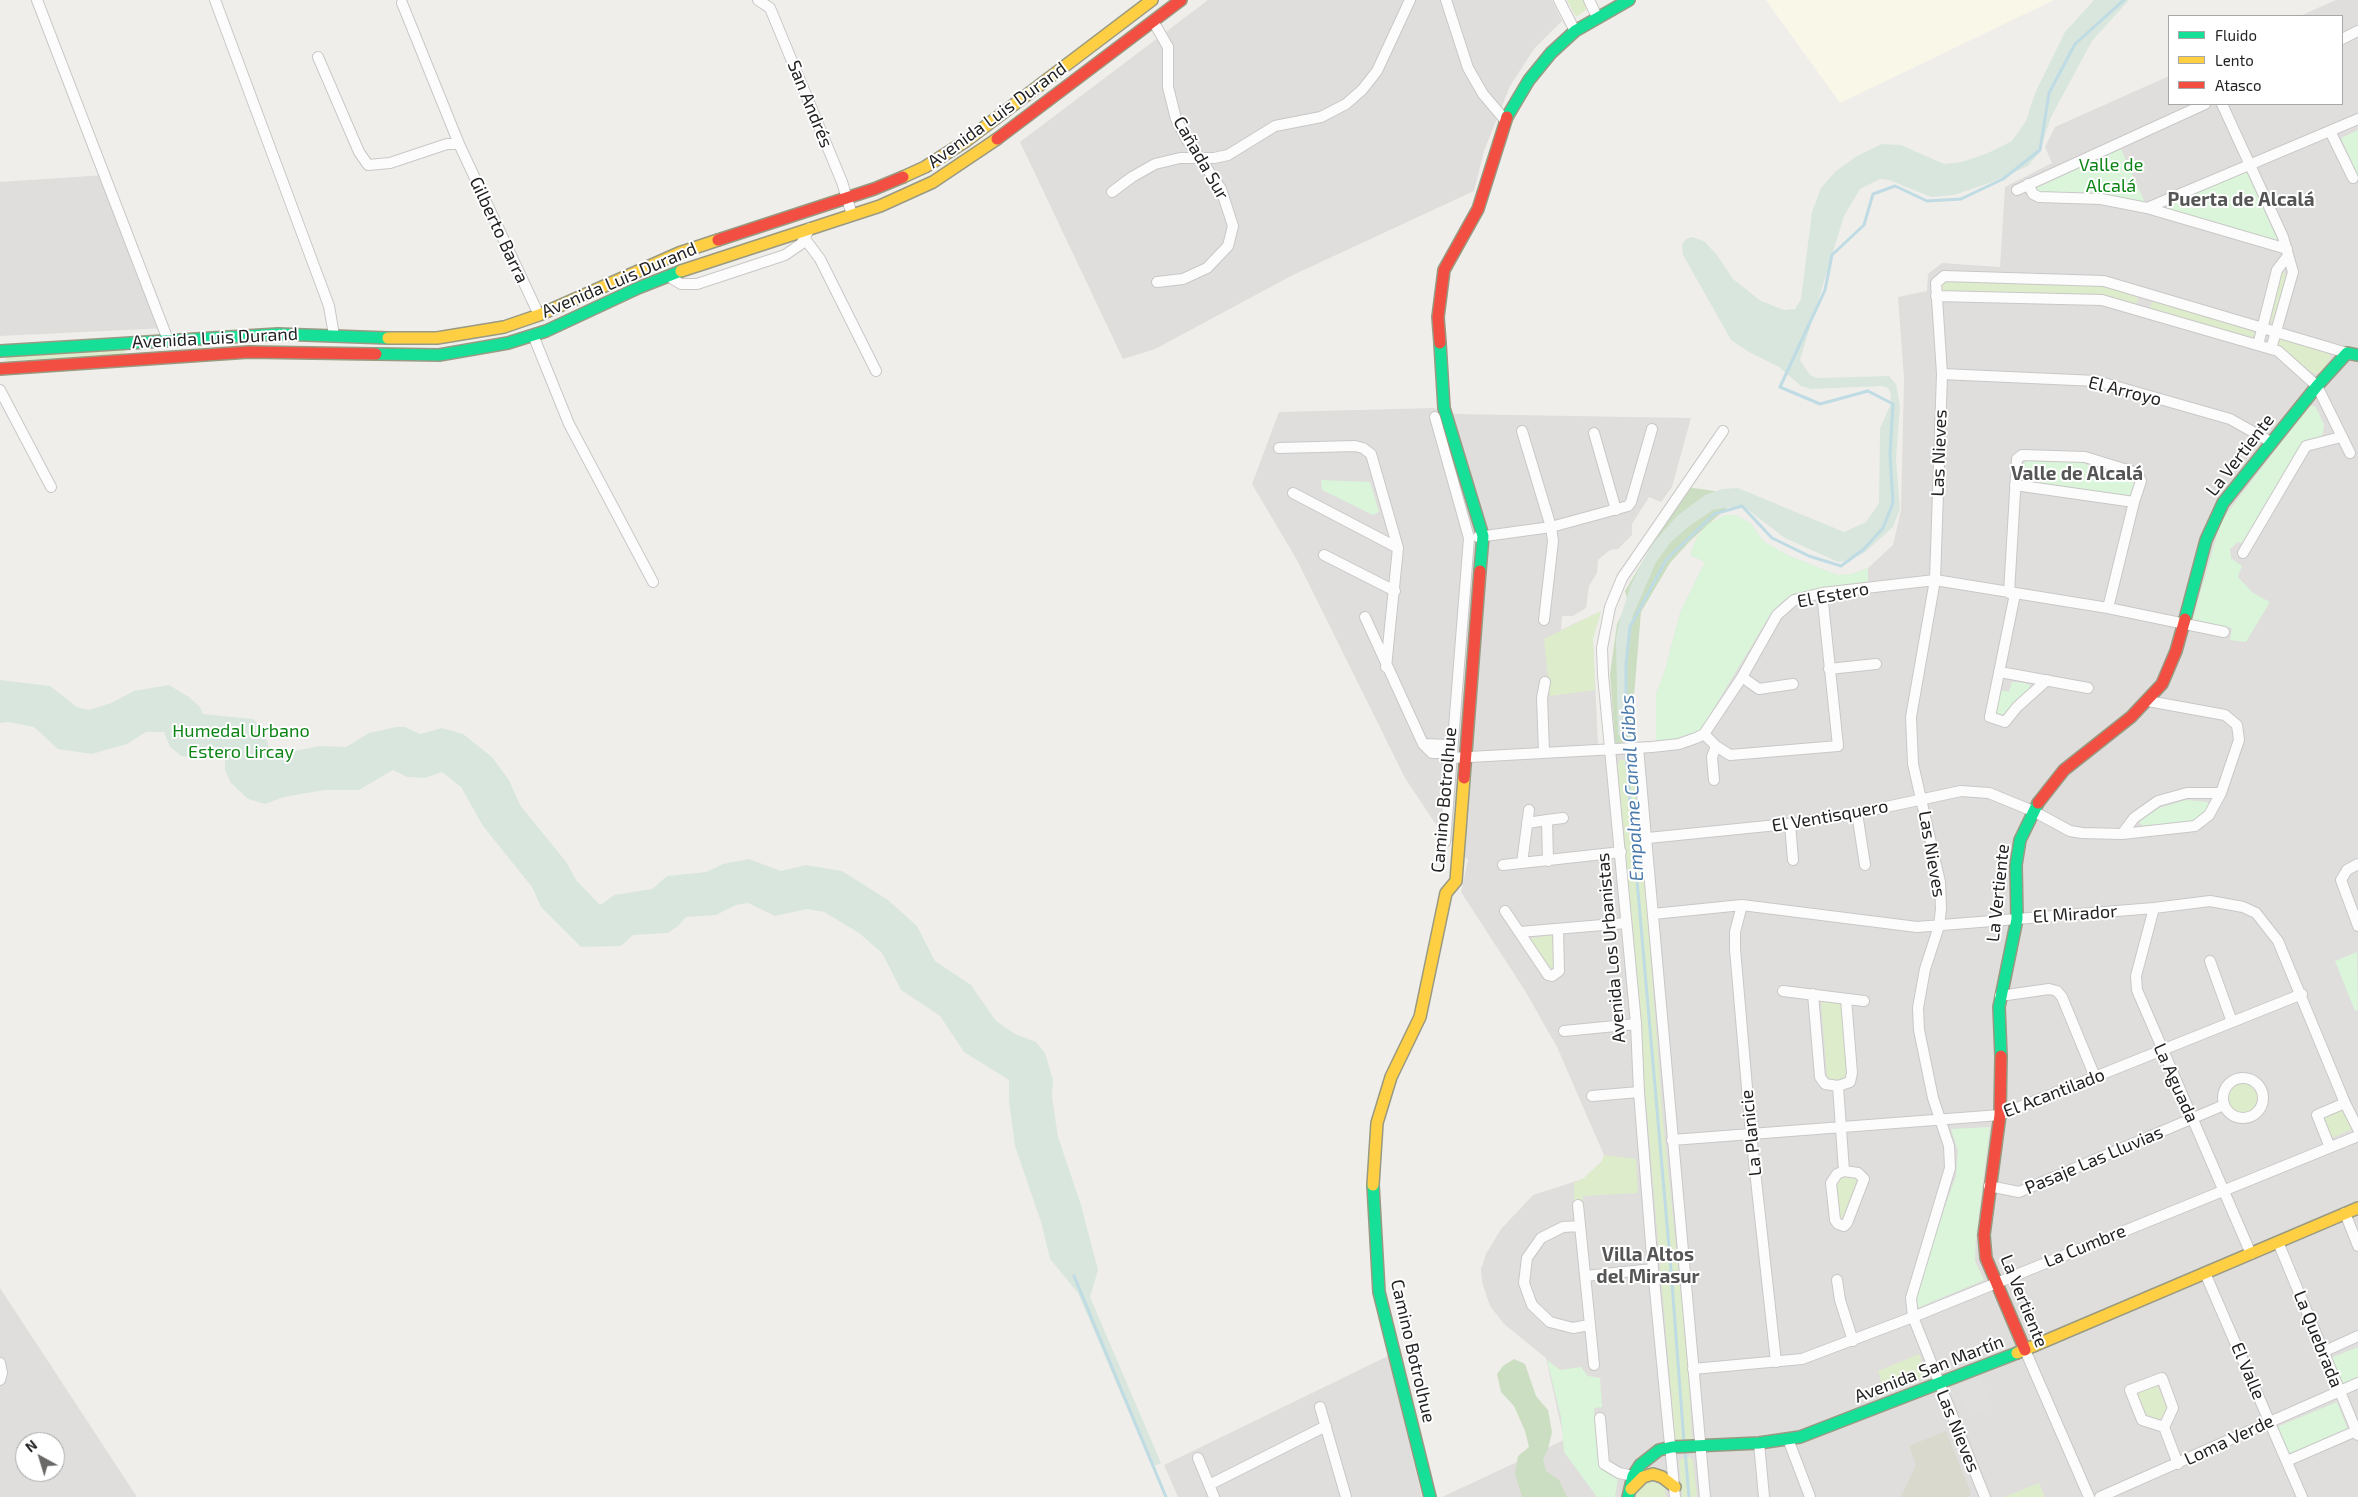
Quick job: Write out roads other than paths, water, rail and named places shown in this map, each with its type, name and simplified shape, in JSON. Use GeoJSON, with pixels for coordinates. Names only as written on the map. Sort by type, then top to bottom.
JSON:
{"type":"FeatureCollection","features":[{"type":"Feature","properties":{"kind":"street"},"geometry":{"type":"LineString","coordinates":[[37,0],[168,340]]}},
{"type":"Feature","properties":{"kind":"street"},"geometry":{"type":"LineString","coordinates":[[215,0],[329,306],[334,335]]}},
{"type":"Feature","properties":{"kind":"street","name":"San Andrés"},"geometry":{"type":"LineString","coordinates":[[758,0],[770,8],[847,198],[852,215]]}},
{"type":"Feature","properties":{"kind":"street","name":"Avenida Luis Durand"},"geometry":{"type":"LineString","coordinates":[[0,351],[249,335],[437,338],[483,332],[539,315],[679,253],[847,198],[904,177],[953,150],[1152,0]]}},
{"type":"Feature","properties":{"kind":"street","name":"Avenida Luis Durand"},"geometry":{"type":"LineString","coordinates":[[0,369],[249,352],[439,355],[486,349],[534,335],[668,276],[852,215],[919,190],[962,165],[1181,0]]}},
{"type":"Feature","properties":{"kind":"street"},"geometry":{"type":"LineString","coordinates":[[1112,192],[1132,176],[1155,164],[1180,158],[1214,158],[1228,155],[1276,126],[1321,117],[1346,104],[1362,90],[1377,71],[1410,0]]}},
{"type":"Feature","properties":{"kind":"street"},"geometry":{"type":"LineString","coordinates":[[1446,0],[1468,68],[1483,94],[1504,120]]}},
{"type":"Feature","properties":{"kind":"street"},"geometry":{"type":"LineString","coordinates":[[1559,0],[1575,31]]}},
{"type":"Feature","properties":{"kind":"street"},"geometry":{"type":"LineString","coordinates":[[1589,0],[1597,17]]}},
{"type":"Feature","properties":{"kind":"street","name":"Camino Botrolhue"},"geometry":{"type":"LineString","coordinates":[[1430,1497],[1379,1292],[1372,1170],[1377,1123],[1392,1077],[1420,1017],[1446,893],[1456,880],[1466,758],[1483,536],[1444,408],[1438,318],[1444,270],[1478,209],[1504,120],[1529,80],[1551,54],[1575,31],[1629,0]]}},
{"type":"Feature","properties":{"kind":"street","name":"Gilberto Barra"},"geometry":{"type":"LineString","coordinates":[[402,3],[459,144],[539,315]]}},
{"type":"Feature","properties":{"kind":"street","name":"Cañada Sur"},"geometry":{"type":"LineString","coordinates":[[1153,21],[1168,47],[1168,87],[1173,111],[1186,138],[1201,157],[1221,189],[1231,213],[1233,226],[1231,240],[1222,254],[1202,270],[1183,279],[1157,282]]}},
{"type":"Feature","properties":{"kind":"street"},"geometry":{"type":"LineString","coordinates":[[2343,38],[2358,31]]}},
{"type":"Feature","properties":{"kind":"street"},"geometry":{"type":"LineString","coordinates":[[318,57],[359,152],[368,164],[390,163],[447,144],[459,144]]}},
{"type":"Feature","properties":{"kind":"street"},"geometry":{"type":"LineString","coordinates":[[2016,190],[2203,105]]}},
{"type":"Feature","properties":{"kind":"street"},"geometry":{"type":"LineString","coordinates":[[2222,105],[2284,236],[2293,272],[2271,349]]}},
{"type":"Feature","properties":{"kind":"street"},"geometry":{"type":"LineString","coordinates":[[2147,208],[2358,119]]}},
{"type":"Feature","properties":{"kind":"street"},"geometry":{"type":"LineString","coordinates":[[2330,131],[2353,178]]}},
{"type":"Feature","properties":{"kind":"street"},"geometry":{"type":"LineString","coordinates":[[2028,184],[2032,194],[2039,197],[2101,199],[2147,208],[2287,253]]}},
{"type":"Feature","properties":{"kind":"street"},"geometry":{"type":"LineString","coordinates":[[679,253],[669,264],[668,276],[681,284],[696,284],[785,255],[797,248],[805,239],[810,228],[803,216],[791,215]]}},
{"type":"Feature","properties":{"kind":"street"},"geometry":{"type":"LineString","coordinates":[[805,239],[820,259],[876,371]]}},
{"type":"Feature","properties":{"kind":"street"},"geometry":{"type":"LineString","coordinates":[[2258,345],[2277,270],[2287,253]]}},
{"type":"Feature","properties":{"kind":"street","name":"Las Nieves"},"geometry":{"type":"LineString","coordinates":[[1985,1497],[1938,1384],[1913,1317],[1911,1298],[1950,1168],[1949,1146],[1940,1120],[1919,1030],[1918,1008],[1925,969],[1939,926],[1941,910],[1940,882],[1914,764],[1911,717],[1935,580],[1942,374],[1936,283],[1939,278],[1944,276],[2104,280],[2147,293]]}},
{"type":"Feature","properties":{"kind":"street"},"geometry":{"type":"LineString","coordinates":[[2142,312],[2147,293],[2352,354]]}},
{"type":"Feature","properties":{"kind":"street"},"geometry":{"type":"LineString","coordinates":[[1936,296],[2102,300],[2278,351],[2317,386],[2327,403],[2340,437],[2350,453]]}},
{"type":"Feature","properties":{"kind":"street"},"geometry":{"type":"LineString","coordinates":[[534,335],[569,424],[653,582]]}},
{"type":"Feature","properties":{"kind":"street","name":"La Vertiente"},"geometry":{"type":"LineString","coordinates":[[2089,1497],[1986,1258],[1984,1235],[1989,1186],[2000,1115],[2001,1059],[1998,1018],[2000,996],[2017,919],[2018,850],[2033,811],[2045,791],[2064,770],[2148,702],[2167,674],[2184,624],[2206,540],[2216,516],[2232,490],[2317,386],[2352,354]]}},
{"type":"Feature","properties":{"kind":"street","name":"El Arroyo"},"geometry":{"type":"LineString","coordinates":[[1942,374],[2097,381],[2230,419],[2271,442]]}},
{"type":"Feature","properties":{"kind":"street"},"geometry":{"type":"LineString","coordinates":[[0,390],[51,487]]}},
{"type":"Feature","properties":{"kind":"street","name":"Camino Botrolhue"},"geometry":{"type":"LineString","coordinates":[[1435,417],[1469,538],[1445,842]]}},
{"type":"Feature","properties":{"kind":"street"},"geometry":{"type":"LineString","coordinates":[[1469,538],[1551,527],[1628,506],[1631,502],[1652,429]]}},
{"type":"Feature","properties":{"kind":"street"},"geometry":{"type":"LineString","coordinates":[[1522,431],[1551,527],[1553,542],[1544,620]]}},
{"type":"Feature","properties":{"kind":"street","name":"Avenida Los Urbanistas"},"geometry":{"type":"LineString","coordinates":[[1675,1492],[1675,1447],[1653,1269],[1639,1092],[1636,1024],[1620,852],[1613,749],[1602,662],[1603,635],[1610,607],[1629,565],[1723,431]]}},
{"type":"Feature","properties":{"kind":"street"},"geometry":{"type":"LineString","coordinates":[[1594,433],[1616,510]]}},
{"type":"Feature","properties":{"kind":"street"},"geometry":{"type":"LineString","coordinates":[[2243,554],[2306,446],[2340,437]]}},
{"type":"Feature","properties":{"kind":"street"},"geometry":{"type":"LineString","coordinates":[[1278,448],[1355,446],[1367,450],[1371,454],[1398,548],[1386,667]]}},
{"type":"Feature","properties":{"kind":"street"},"geometry":{"type":"LineString","coordinates":[[2047,680],[2017,707],[2006,722],[1990,717],[2000,672],[2012,594],[2015,485],[2019,456],[2085,457],[2138,473],[2142,481],[2134,502],[2108,608]]}},
{"type":"Feature","properties":{"kind":"street"},"geometry":{"type":"LineString","coordinates":[[2015,485],[2134,502]]}},
{"type":"Feature","properties":{"kind":"street"},"geometry":{"type":"LineString","coordinates":[[1293,493],[1398,548]]}},
{"type":"Feature","properties":{"kind":"street"},"geometry":{"type":"LineString","coordinates":[[1324,555],[1395,591]]}},
{"type":"Feature","properties":{"kind":"street","name":"El Estero"},"geometry":{"type":"LineString","coordinates":[[1704,734],[1742,677],[1777,615],[1794,600],[1822,593],[1935,580],[2012,594],[2108,608],[2224,632]]}},
{"type":"Feature","properties":{"kind":"street"},"geometry":{"type":"LineString","coordinates":[[1423,744],[1466,758],[1680,744],[1704,734],[1716,746],[1730,755],[1838,746],[1822,593]]}},
{"type":"Feature","properties":{"kind":"street"},"geometry":{"type":"LineString","coordinates":[[1365,617],[1386,667],[1423,744],[1432,753],[1451,752]]}},
{"type":"Feature","properties":{"kind":"street"},"geometry":{"type":"LineString","coordinates":[[1829,669],[1876,664]]}},
{"type":"Feature","properties":{"kind":"street"},"geometry":{"type":"LineString","coordinates":[[2000,672],[2088,688]]}},
{"type":"Feature","properties":{"kind":"street"},"geometry":{"type":"LineString","coordinates":[[1742,677],[1759,689],[1793,684]]}},
{"type":"Feature","properties":{"kind":"street"},"geometry":{"type":"LineString","coordinates":[[1544,752],[1542,698],[1545,682]]}},
{"type":"Feature","properties":{"kind":"street","name":"El Ventisquero"},"geometry":{"type":"LineString","coordinates":[[1648,838],[1790,824],[1858,813],[1961,791],[1989,793],[2033,811],[2070,831],[2082,834],[2122,834],[2194,826],[2210,815],[2221,793],[2238,740],[2238,730],[2234,721],[2225,715],[2148,702]]}},
{"type":"Feature","properties":{"kind":"street"},"geometry":{"type":"LineString","coordinates":[[1714,780],[1712,757],[1716,746]]}},
{"type":"Feature","properties":{"kind":"street"},"geometry":{"type":"LineString","coordinates":[[1635,748],[1648,838],[1672,1140],[1693,1369],[1696,1446],[1705,1497]]}},
{"type":"Feature","properties":{"kind":"street"},"geometry":{"type":"LineString","coordinates":[[2122,834],[2134,818],[2158,801],[2187,793],[2221,793]]}},
{"type":"Feature","properties":{"kind":"street"},"geometry":{"type":"LineString","coordinates":[[1522,864],[1528,810]]}},
{"type":"Feature","properties":{"kind":"street"},"geometry":{"type":"LineString","coordinates":[[1858,813],[1865,865]]}},
{"type":"Feature","properties":{"kind":"street"},"geometry":{"type":"LineString","coordinates":[[1527,823],[1563,818]]}},
{"type":"Feature","properties":{"kind":"street"},"geometry":{"type":"LineString","coordinates":[[1547,820],[1548,861]]}},
{"type":"Feature","properties":{"kind":"street"},"geometry":{"type":"LineString","coordinates":[[1790,824],[1793,860]]}},
{"type":"Feature","properties":{"kind":"street"},"geometry":{"type":"LineString","coordinates":[[1503,865],[1620,852]]}},
{"type":"Feature","properties":{"kind":"street"},"geometry":{"type":"LineString","coordinates":[[2358,864],[2348,870],[2341,880],[2358,926]]}},
{"type":"Feature","properties":{"kind":"street","name":"El Mirador"},"geometry":{"type":"LineString","coordinates":[[1653,914],[1742,905],[1917,927],[2154,908],[2210,901],[2243,906],[2256,914],[2278,942],[2302,994],[2345,1103],[2358,1129]]}},
{"type":"Feature","properties":{"kind":"street","name":"La Planicie"},"geometry":{"type":"LineString","coordinates":[[1742,905],[1735,932],[1735,949],[1751,1134],[1776,1362]]}},
{"type":"Feature","properties":{"kind":"street","name":"La Aguada"},"geometry":{"type":"LineString","coordinates":[[2154,908],[2136,981],[2138,994],[2251,1254]]}},
{"type":"Feature","properties":{"kind":"street"},"geometry":{"type":"LineString","coordinates":[[1505,911],[1548,975],[1552,976],[1558,971],[1558,929]]}},
{"type":"Feature","properties":{"kind":"street"},"geometry":{"type":"LineString","coordinates":[[1520,932],[1626,923]]}},
{"type":"Feature","properties":{"kind":"street"},"geometry":{"type":"LineString","coordinates":[[2210,961],[2232,1022]]}},
{"type":"Feature","properties":{"kind":"street"},"geometry":{"type":"LineString","coordinates":[[2000,996],[2049,989],[2057,991],[2062,997],[2095,1077]]}},
{"type":"Feature","properties":{"kind":"street"},"geometry":{"type":"LineString","coordinates":[[1783,991],[1864,1001]]}},
{"type":"Feature","properties":{"kind":"street"},"geometry":{"type":"LineString","coordinates":[[1813,994],[1820,1077],[1826,1084],[1838,1086],[1850,1082],[1852,1073],[1846,999]]}},
{"type":"Feature","properties":{"kind":"street","name":"El Acantilado"},"geometry":{"type":"LineString","coordinates":[[1672,1140],[2000,1115],[2302,994]]}},
{"type":"Feature","properties":{"kind":"street"},"geometry":{"type":"LineString","coordinates":[[1564,1031],[1636,1024]]}},
{"type":"Feature","properties":{"kind":"street"},"geometry":{"type":"LineString","coordinates":[[1838,1086],[1844,1171]]}},
{"type":"Feature","properties":{"kind":"street"},"geometry":{"type":"LineString","coordinates":[[1592,1096],[1639,1092]]}},
{"type":"Feature","properties":{"kind":"street"},"geometry":{"type":"LineString","coordinates":[[2329,1146],[2317,1115],[2345,1103]]}},
{"type":"Feature","properties":{"kind":"street","name":"Pasaje Las Lluvias"},"geometry":{"type":"LineString","coordinates":[[1989,1186],[2019,1192],[2224,1105]]}},
{"type":"Feature","properties":{"kind":"street","name":"La Cumbre"},"geometry":{"type":"LineString","coordinates":[[1693,1369],[1802,1359],[1913,1317],[2329,1146],[2358,1136]]}},
{"type":"Feature","properties":{"kind":"street"},"geometry":{"type":"LineString","coordinates":[[1844,1171],[1858,1173],[1864,1179],[1847,1223],[1844,1226],[1838,1224],[1835,1220],[1831,1183],[1836,1174],[1844,1171]]}},
{"type":"Feature","properties":{"kind":"street"},"geometry":{"type":"LineString","coordinates":[[1578,1205],[1594,1366]]}},
{"type":"Feature","properties":{"kind":"street","name":"Avenida San Martín"},"geometry":{"type":"LineString","coordinates":[[1628,1494],[1633,1476],[1648,1457],[1675,1447],[1758,1442],[1788,1439],[1810,1434],[2025,1350],[2358,1208]]}},
{"type":"Feature","properties":{"kind":"street"},"geometry":{"type":"LineString","coordinates":[[2345,1213],[2358,1246]]}},
{"type":"Feature","properties":{"kind":"street"},"geometry":{"type":"LineString","coordinates":[[1580,1226],[1563,1227],[1541,1238],[1527,1258],[1524,1283],[1528,1298],[1543,1317],[1565,1327],[1589,1325]]}},
{"type":"Feature","properties":{"kind":"street","name":"La Quebrada"},"geometry":{"type":"LineString","coordinates":[[2278,1242],[2357,1433]]}},
{"type":"Feature","properties":{"kind":"street"},"geometry":{"type":"LineString","coordinates":[[1585,1276],[1653,1269]]}},
{"type":"Feature","properties":{"kind":"street","name":"El Valle"},"geometry":{"type":"LineString","coordinates":[[2206,1273],[2302,1497]]}},
{"type":"Feature","properties":{"kind":"street"},"geometry":{"type":"LineString","coordinates":[[1837,1280],[1840,1300],[1853,1340]]}},
{"type":"Feature","properties":{"kind":"street"},"geometry":{"type":"LineString","coordinates":[[2324,1352],[2358,1336]]}},
{"type":"Feature","properties":{"kind":"street"},"geometry":{"type":"LineString","coordinates":[[0,1363],[2,1373],[0,1380]]}},
{"type":"Feature","properties":{"kind":"street"},"geometry":{"type":"LineString","coordinates":[[2164,1426],[2142,1420],[2130,1390],[2162,1378],[2173,1408],[2164,1426],[2178,1464]]}},
{"type":"Feature","properties":{"kind":"street","name":"Loma Verde"},"geometry":{"type":"LineString","coordinates":[[2100,1497],[2358,1383]]}},
{"type":"Feature","properties":{"kind":"street"},"geometry":{"type":"LineString","coordinates":[[1320,1407],[1346,1497]]}},
{"type":"Feature","properties":{"kind":"street"},"geometry":{"type":"LineString","coordinates":[[1600,1418],[1604,1464],[1619,1473],[1633,1476]]}},
{"type":"Feature","properties":{"kind":"street"},"geometry":{"type":"LineString","coordinates":[[1209,1485],[1326,1426]]}},
{"type":"Feature","properties":{"kind":"street"},"geometry":{"type":"LineString","coordinates":[[2287,1461],[2357,1433]]}},
{"type":"Feature","properties":{"kind":"street"},"geometry":{"type":"LineString","coordinates":[[1788,1439],[1810,1497]]}},
{"type":"Feature","properties":{"kind":"street"},"geometry":{"type":"LineString","coordinates":[[1758,1442],[1764,1497]]}},
{"type":"Feature","properties":{"kind":"street"},"geometry":{"type":"LineString","coordinates":[[1198,1458],[1214,1497]]}},
{"type":"Feature","properties":{"kind":"street","name":"Avenida San Martín"},"geometry":{"type":"LineString","coordinates":[[1628,1494],[1643,1477],[1652,1474],[1662,1477],[1675,1492]]}},
{"type":"Feature","properties":{"kind":"waterway","name":"Empalme Canal Gibbs"},"geometry":{"type":"LineString","coordinates":[[1684,1442],[1626,754],[1626,664],[1630,627],[1666,560],[1714,514],[1742,506],[1772,538],[1809,556],[1841,566],[1864,549],[1883,528],[1893,503],[1890,455],[1893,404],[1868,391],[1820,404],[1780,387],[1825,290],[1832,255],[1864,225],[1873,194],[1895,186],[1927,201],[1961,199],[2003,179],[2040,150],[2049,93],[2075,44],[2124,0]]}},
{"type":"Feature","properties":{"kind":"waterway"},"geometry":{"type":"LineString","coordinates":[[1074,1276],[1166,1497]]}},
{"type":"Feature","properties":{"kind":"waterway","name":"Empalme Canal Gibbs"},"geometry":{"type":"LineString","coordinates":[[1685,1450],[1689,1497]]}},
{"type":"Feature","properties":{"kind":"district","name":"Puerta de Alcalá"},"geometry":{"type":"Point","coordinates":[2241,200]}},
{"type":"Feature","properties":{"kind":"district","name":"Valle de Alcalá"},"geometry":{"type":"Point","coordinates":[2077,474]}},
{"type":"Feature","properties":{"kind":"district","name":"Villa Altos del Mirasur"},"geometry":{"type":"Point","coordinates":[1648,1266]}},
{"type":"Feature","properties":{"kind":"park label","name":"Humedal Urbano Estero Lircay"},"geometry":{"type":"Point","coordinates":[241,741]}}]}
